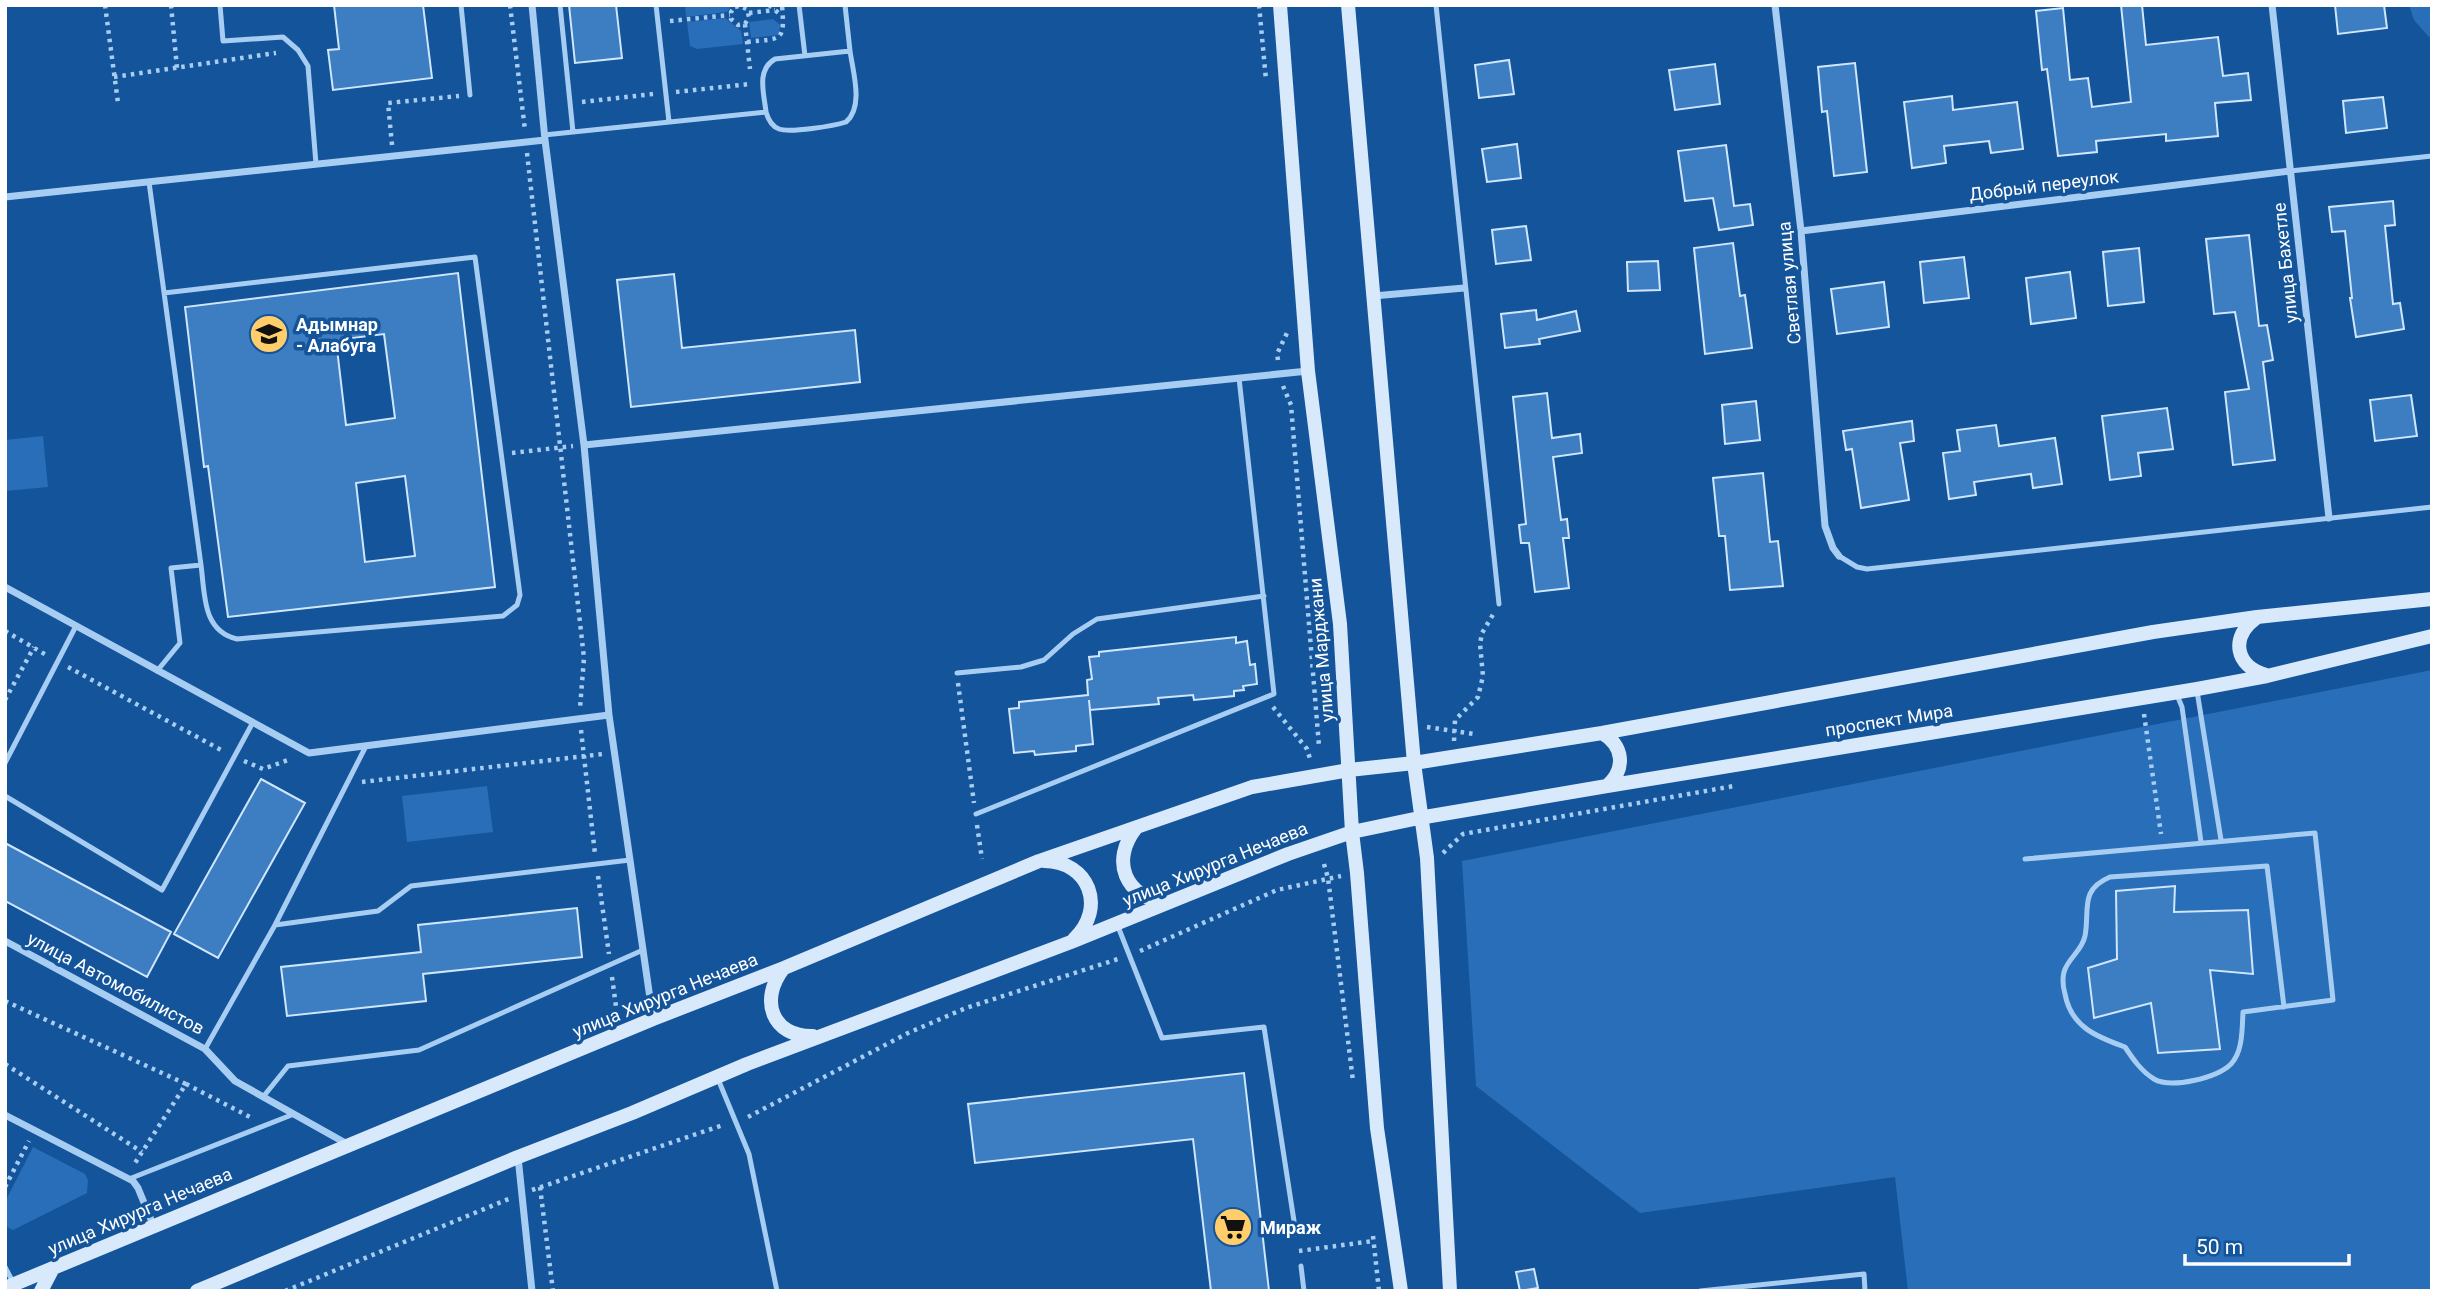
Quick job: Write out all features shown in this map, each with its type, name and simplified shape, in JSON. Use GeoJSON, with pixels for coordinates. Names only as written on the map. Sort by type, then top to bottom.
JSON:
{"type":"FeatureCollection","features":[{"type":"Feature","properties":{"kind":"main road","name":"улица Марджани"},"geometry":{"type":"LineString","coordinates":[[1280,5],[1308,371],[1340,624],[1352,832],[1377,1128],[1401,1291]]}},
{"type":"Feature","properties":{"kind":"main road"},"geometry":{"type":"LineString","coordinates":[[1348,5],[1419,818],[1427,858],[1450,1291]]}},
{"type":"Feature","properties":{"kind":"main road"},"geometry":{"type":"LineString","coordinates":[[1349,770],[1414,763],[1602,733],[2153,632],[2257,617],[2432,598]]}},
{"type":"Feature","properties":{"kind":"main road"},"geometry":{"type":"LineString","coordinates":[[2257,617],[2246,625],[2240,637],[2239,650],[2244,663],[2255,672],[2267,676]]}},
{"type":"Feature","properties":{"kind":"main road","name":"проспект Мира"},"geometry":{"type":"LineString","coordinates":[[1352,832],[1607,786],[2197,689],[2267,676],[2432,636]]}},
{"type":"Feature","properties":{"kind":"main road"},"geometry":{"type":"LineString","coordinates":[[1602,733],[1615,743],[1621,758],[1618,774],[1607,786]]}},
{"type":"Feature","properties":{"kind":"main road","name":"улица Хирурга Нечаева"},"geometry":{"type":"LineString","coordinates":[[10,1286],[653,1019],[784,968],[1039,860],[1252,787],[1349,770]]}},
{"type":"Feature","properties":{"kind":"main road"},"geometry":{"type":"LineString","coordinates":[[1136,828],[1123,851],[1126,876],[1142,896],[1166,903]]}},
{"type":"Feature","properties":{"kind":"main road","name":"улица Хирурга Нечаева"},"geometry":{"type":"LineString","coordinates":[[197,1291],[818,1036],[1071,942],[1288,854],[1352,832]]}},
{"type":"Feature","properties":{"kind":"main road"},"geometry":{"type":"LineString","coordinates":[[1039,860],[1057,861],[1073,868],[1085,880],[1091,897],[1091,914],[1084,930],[1071,942]]}},
{"type":"Feature","properties":{"kind":"main road"},"geometry":{"type":"LineString","coordinates":[[784,968],[774,982],[770,999],[774,1016],[785,1029],[800,1037],[818,1036]]}},
{"type":"Feature","properties":{"kind":"main road"},"geometry":{"type":"LineString","coordinates":[[41,1291],[53,1269]]}},
{"type":"Feature","properties":{"kind":"street"},"geometry":{"type":"LineString","coordinates":[[532,5],[544,138],[584,445],[609,715],[653,1019]]}},
{"type":"Feature","properties":{"kind":"street","name":"Светлая улица"},"geometry":{"type":"LineString","coordinates":[[1775,5],[1801,231],[1825,526],[1827,536],[1839,556]]}},
{"type":"Feature","properties":{"kind":"street","name":"улица Бахетле"},"geometry":{"type":"LineString","coordinates":[[2272,5],[2329,518]]}},
{"type":"Feature","properties":{"kind":"street"},"geometry":{"type":"LineString","coordinates":[[5,197],[544,138]]}},
{"type":"Feature","properties":{"kind":"street","name":"Добрый переулок"},"geometry":{"type":"LineString","coordinates":[[1801,231],[2290,171]]}},
{"type":"Feature","properties":{"kind":"street"},"geometry":{"type":"LineString","coordinates":[[1372,296],[1464,288]]}},
{"type":"Feature","properties":{"kind":"street"},"geometry":{"type":"LineString","coordinates":[[584,445],[1308,371]]}},
{"type":"Feature","properties":{"kind":"street"},"geometry":{"type":"LineString","coordinates":[[5,587],[309,753],[609,715]]}},
{"type":"Feature","properties":{"kind":"street","name":"улица Автомобилистов"},"geometry":{"type":"LineString","coordinates":[[5,941],[205,1049],[235,1081],[349,1146]]}},
{"type":"Feature","properties":{"kind":"street"},"geometry":{"type":"LineString","coordinates":[[5,1115],[128,1178],[138,1188],[154,1227]]}},
{"type":"Feature","properties":{"kind":"street"},"geometry":{"type":"LineString","coordinates":[[518,1157],[532,1291]]}},
{"type":"Feature","properties":{"kind":"lane"},"geometry":{"type":"LineString","coordinates":[[220,5],[223,40],[283,37],[298,50],[308,66],[316,164]]}},
{"type":"Feature","properties":{"kind":"lane"},"geometry":{"type":"LineString","coordinates":[[461,5],[470,95]]}},
{"type":"Feature","properties":{"kind":"lane"},"geometry":{"type":"LineString","coordinates":[[560,5],[573,132]]}},
{"type":"Feature","properties":{"kind":"lane"},"geometry":{"type":"LineString","coordinates":[[656,5],[669,122]]}},
{"type":"Feature","properties":{"kind":"lane"},"geometry":{"type":"LineString","coordinates":[[799,5],[805,56]]}},
{"type":"Feature","properties":{"kind":"lane"},"geometry":{"type":"LineString","coordinates":[[845,5],[856,102],[855,112],[846,122],[783,130],[773,126],[766,112],[762,78],[766,66],[775,59],[850,51]]}},
{"type":"Feature","properties":{"kind":"lane"},"geometry":{"type":"LineString","coordinates":[[1436,5],[1499,604]]}},
{"type":"Feature","properties":{"kind":"lane"},"geometry":{"type":"LineString","coordinates":[[544,138],[573,132],[766,112]]}},
{"type":"Feature","properties":{"kind":"lane"},"geometry":{"type":"LineString","coordinates":[[2290,171],[2432,156]]}},
{"type":"Feature","properties":{"kind":"lane"},"geometry":{"type":"LineString","coordinates":[[149,182],[164,293],[201,565],[208,613],[215,629],[237,639],[503,616],[517,605],[520,595],[475,257],[164,293]]}},
{"type":"Feature","properties":{"kind":"lane"},"geometry":{"type":"LineString","coordinates":[[976,814],[1274,694],[1239,378]]}},
{"type":"Feature","properties":{"kind":"lane"},"geometry":{"type":"LineString","coordinates":[[1839,556],[1857,567],[1867,569],[2432,507]]}},
{"type":"Feature","properties":{"kind":"lane"},"geometry":{"type":"LineString","coordinates":[[157,671],[180,643],[171,568],[201,565]]}},
{"type":"Feature","properties":{"kind":"lane"},"geometry":{"type":"LineString","coordinates":[[957,673],[1021,667],[1045,660],[1073,634],[1097,619],[1264,596]]}},
{"type":"Feature","properties":{"kind":"lane"},"geometry":{"type":"LineString","coordinates":[[5,763],[76,626]]}},
{"type":"Feature","properties":{"kind":"lane"},"geometry":{"type":"LineString","coordinates":[[2197,689],[2221,840]]}},
{"type":"Feature","properties":{"kind":"lane"},"geometry":{"type":"LineString","coordinates":[[2176,692],[2182,707],[2201,842]]}},
{"type":"Feature","properties":{"kind":"lane"},"geometry":{"type":"LineString","coordinates":[[5,796],[162,890],[252,724]]}},
{"type":"Feature","properties":{"kind":"lane"},"geometry":{"type":"LineString","coordinates":[[205,1049],[275,925],[366,746]]}},
{"type":"Feature","properties":{"kind":"lane"},"geometry":{"type":"LineString","coordinates":[[2025,859],[2315,832],[2333,1000],[2284,1007],[2243,1012],[2239,1048],[2232,1063],[2214,1077],[2188,1082],[2157,1081],[2136,1064],[2125,1047],[2090,1033],[2077,1021],[2066,1001],[2064,971],[2081,949],[2085,935],[2088,896],[2098,882],[2110,877],[2267,866],[2284,1007]]}},
{"type":"Feature","properties":{"kind":"lane"},"geometry":{"type":"LineString","coordinates":[[275,925],[378,911],[411,886],[630,860]]}},
{"type":"Feature","properties":{"kind":"lane"},"geometry":{"type":"LineString","coordinates":[[1117,924],[1162,1038],[1264,1027],[1296,1234]]}},
{"type":"Feature","properties":{"kind":"lane"},"geometry":{"type":"LineString","coordinates":[[263,1097],[288,1066],[419,1050],[643,950]]}},
{"type":"Feature","properties":{"kind":"lane"},"geometry":{"type":"LineString","coordinates":[[717,1077],[749,1154],[777,1291]]}},
{"type":"Feature","properties":{"kind":"lane"},"geometry":{"type":"LineString","coordinates":[[128,1178],[294,1114]]}},
{"type":"Feature","properties":{"kind":"lane"},"geometry":{"type":"LineString","coordinates":[[1301,1266],[1304,1291]]}},
{"type":"Feature","properties":{"kind":"lane"},"geometry":{"type":"LineString","coordinates":[[5,1267],[10,1286]]}},
{"type":"Feature","properties":{"kind":"lane"},"geometry":{"type":"LineString","coordinates":[[1700,1291],[1864,1274],[1865,1291]]}},
{"type":"Feature","properties":{"kind":"path"},"geometry":{"type":"LineString","coordinates":[[106,5],[118,103]]}},
{"type":"Feature","properties":{"kind":"path"},"geometry":{"type":"LineString","coordinates":[[171,5],[177,68]]}},
{"type":"Feature","properties":{"kind":"path"},"geometry":{"type":"LineString","coordinates":[[510,5],[584,658],[579,719],[617,1014]]}},
{"type":"Feature","properties":{"kind":"path"},"geometry":{"type":"LineString","coordinates":[[769,5],[783,17]]}},
{"type":"Feature","properties":{"kind":"path"},"geometry":{"type":"LineString","coordinates":[[747,42],[779,37],[784,29],[782,5]]}},
{"type":"Feature","properties":{"kind":"path"},"geometry":{"type":"LineString","coordinates":[[658,23],[730,15],[736,6],[743,6],[749,13]]}},
{"type":"Feature","properties":{"kind":"path"},"geometry":{"type":"LineString","coordinates":[[749,13],[775,10]]}},
{"type":"Feature","properties":{"kind":"path"},"geometry":{"type":"LineString","coordinates":[[749,13],[745,24],[752,84]]}},
{"type":"Feature","properties":{"kind":"path"},"geometry":{"type":"LineString","coordinates":[[730,15],[735,24],[745,24]]}},
{"type":"Feature","properties":{"kind":"path"},"geometry":{"type":"LineString","coordinates":[[114,77],[298,50]]}},
{"type":"Feature","properties":{"kind":"path"},"geometry":{"type":"LineString","coordinates":[[393,156],[388,103],[470,95]]}},
{"type":"Feature","properties":{"kind":"path"},"geometry":{"type":"LineString","coordinates":[[501,454],[584,445]]}},
{"type":"Feature","properties":{"kind":"path"},"geometry":{"type":"LineString","coordinates":[[1453,731],[1455,720],[1478,697],[1483,676],[1480,644],[1482,633],[1499,604]]}},
{"type":"Feature","properties":{"kind":"path"},"geometry":{"type":"LineString","coordinates":[[5,631],[234,757],[263,769],[309,753]]}},
{"type":"Feature","properties":{"kind":"path"},"geometry":{"type":"LineString","coordinates":[[5,700],[34,648]]}},
{"type":"Feature","properties":{"kind":"path"},"geometry":{"type":"LineString","coordinates":[[957,673],[982,859]]}},
{"type":"Feature","properties":{"kind":"path"},"geometry":{"type":"LineString","coordinates":[[1266,698],[1307,749],[1313,770]]}},
{"type":"Feature","properties":{"kind":"path"},"geometry":{"type":"LineString","coordinates":[[2144,714],[2163,846]]}},
{"type":"Feature","properties":{"kind":"path"},"geometry":{"type":"LineString","coordinates":[[347,783],[615,752]]}},
{"type":"Feature","properties":{"kind":"path"},"geometry":{"type":"LineString","coordinates":[[285,1291],[540,1187],[756,1114],[908,1033],[954,1013],[1130,955],[1278,890],[1341,876]]}},
{"type":"Feature","properties":{"kind":"path"},"geometry":{"type":"LineString","coordinates":[[5,1001],[186,1084],[266,1125]]}},
{"type":"Feature","properties":{"kind":"path"},"geometry":{"type":"LineString","coordinates":[[5,1064],[142,1152]]}},
{"type":"Feature","properties":{"kind":"path"},"geometry":{"type":"LineString","coordinates":[[128,1178],[186,1084]]}},
{"type":"Feature","properties":{"kind":"path"},"geometry":{"type":"LineString","coordinates":[[5,1187],[34,1130]]}},
{"type":"Feature","properties":{"kind":"path"},"geometry":{"type":"LineString","coordinates":[[540,1187],[553,1291]]}},
{"type":"Feature","properties":{"kind":"path"},"geometry":{"type":"LineString","coordinates":[[1296,1234],[1301,1266]]}},
{"type":"Feature","properties":{"kind":"path"},"geometry":{"type":"LineString","coordinates":[[1299,1251],[1373,1241]]}},
{"type":"Feature","properties":{"kind":"shaded area"},"geometry":{"type":"Polygon","coordinates":[[[685,5],[732,5],[727,12],[686,17],[685,5]]]}},
{"type":"Feature","properties":{"kind":"shaded area"},"geometry":{"type":"Polygon","coordinates":[[[2409,5],[2432,5],[2432,36],[2429,37],[2414,20],[2409,5]]]}},
{"type":"Feature","properties":{"kind":"shaded area"},"geometry":{"type":"Polygon","coordinates":[[[725,18],[741,31],[743,44],[697,49],[690,46],[687,22],[725,18]]]}},
{"type":"Feature","properties":{"kind":"shaded area"},"geometry":{"type":"Polygon","coordinates":[[[773,19],[780,25],[779,35],[751,38],[749,22],[773,19]]]}},
{"type":"Feature","properties":{"kind":"shaded area"},"geometry":{"type":"Polygon","coordinates":[[[43,436],[48,487],[5,491],[5,440],[43,436]]]}},
{"type":"Feature","properties":{"kind":"shaded area"},"geometry":{"type":"Polygon","coordinates":[[[2432,670],[2432,1291],[1908,1291],[1895,1177],[1640,1213],[1476,1086],[1462,861],[2432,670]]]}},
{"type":"Feature","properties":{"kind":"shaded area"},"geometry":{"type":"Polygon","coordinates":[[[487,786],[493,832],[407,842],[402,796],[487,786]]]}},
{"type":"Feature","properties":{"kind":"shaded area"},"geometry":{"type":"Polygon","coordinates":[[[33,1147],[85,1174],[88,1180],[87,1193],[13,1230],[5,1226],[5,1202],[33,1147]]]}},
{"type":"Feature","properties":{"kind":"building"},"geometry":{"type":"Polygon","coordinates":[[[334,5],[423,5],[432,78],[333,90],[328,50],[339,49],[334,5]]]}},
{"type":"Feature","properties":{"kind":"building"},"geometry":{"type":"Polygon","coordinates":[[[569,5],[616,5],[622,58],[575,63],[569,5]]]}},
{"type":"Feature","properties":{"kind":"building"},"geometry":{"type":"Polygon","coordinates":[[[2121,5],[2142,5],[2146,45],[2218,37],[2223,76],[2248,73],[2251,100],[2215,103],[2218,136],[2166,141],[2166,134],[2096,141],[2097,152],[2058,156],[2047,69],[2042,70],[2036,11],[2063,8],[2070,80],[2088,78],[2092,107],[2131,102],[2121,5]]]}},
{"type":"Feature","properties":{"kind":"building"},"geometry":{"type":"Polygon","coordinates":[[[2335,5],[2384,5],[2387,28],[2338,34],[2335,5]]]}},
{"type":"Feature","properties":{"kind":"building"},"geometry":{"type":"Polygon","coordinates":[[[1509,60],[1514,94],[1479,98],[1475,65],[1509,60]]]}},
{"type":"Feature","properties":{"kind":"building"},"geometry":{"type":"Polygon","coordinates":[[[1855,63],[1867,172],[1834,176],[1827,111],[1822,112],[1818,67],[1855,63]]]}},
{"type":"Feature","properties":{"kind":"building"},"geometry":{"type":"Polygon","coordinates":[[[1715,64],[1720,104],[1675,110],[1669,70],[1715,64]]]}},
{"type":"Feature","properties":{"kind":"building"},"geometry":{"type":"Polygon","coordinates":[[[1952,96],[1953,110],[2017,102],[2023,149],[1991,153],[1989,141],[1944,146],[1946,163],[1912,168],[1904,102],[1952,96]]]}},
{"type":"Feature","properties":{"kind":"building"},"geometry":{"type":"Polygon","coordinates":[[[2383,97],[2387,128],[2346,133],[2343,101],[2383,97]]]}},
{"type":"Feature","properties":{"kind":"building"},"geometry":{"type":"Polygon","coordinates":[[[1517,144],[1521,178],[1487,182],[1482,149],[1517,144]]]}},
{"type":"Feature","properties":{"kind":"building"},"geometry":{"type":"Polygon","coordinates":[[[1726,145],[1734,206],[1750,204],[1753,225],[1719,230],[1713,198],[1685,201],[1678,151],[1726,145]]]}},
{"type":"Feature","properties":{"kind":"building"},"geometry":{"type":"Polygon","coordinates":[[[2393,201],[2395,225],[2385,226],[2393,304],[2400,303],[2404,329],[2356,337],[2345,231],[2332,232],[2329,207],[2393,201]]]}},
{"type":"Feature","properties":{"kind":"building"},"geometry":{"type":"Polygon","coordinates":[[[1526,226],[1531,260],[1496,264],[1492,230],[1526,226]]]}},
{"type":"Feature","properties":{"kind":"building"},"geometry":{"type":"Polygon","coordinates":[[[2249,235],[2259,326],[2267,325],[2273,360],[2263,362],[2275,460],[2233,465],[2225,392],[2249,389],[2235,312],[2214,314],[2206,239],[2249,235]]]}},
{"type":"Feature","properties":{"kind":"building"},"geometry":{"type":"Polygon","coordinates":[[[1733,243],[1740,296],[1745,295],[1752,348],[1705,354],[1694,248],[1733,243]]]}},
{"type":"Feature","properties":{"kind":"building"},"geometry":{"type":"Polygon","coordinates":[[[2139,248],[2144,302],[2108,306],[2103,252],[2139,248]]]}},
{"type":"Feature","properties":{"kind":"building"},"geometry":{"type":"Polygon","coordinates":[[[1964,257],[1969,298],[1924,303],[1920,262],[1964,257]]]}},
{"type":"Feature","properties":{"kind":"building"},"geometry":{"type":"Polygon","coordinates":[[[1658,261],[1660,290],[1628,291],[1627,262],[1658,261]]]}},
{"type":"Feature","properties":{"kind":"building"},"geometry":{"type":"Polygon","coordinates":[[[2070,272],[2076,318],[2031,324],[2026,278],[2070,272]]]}},
{"type":"Feature","properties":{"kind":"building"},"geometry":{"type":"Polygon","coordinates":[[[458,273],[495,587],[228,617],[208,466],[204,467],[185,307],[458,273]],[[384,334],[336,340],[346,425],[395,418],[384,334]],[[405,476],[356,483],[365,562],[415,556],[405,476]]]}},
{"type":"Feature","properties":{"kind":"building"},"geometry":{"type":"Polygon","coordinates":[[[674,274],[682,348],[855,330],[860,382],[631,407],[617,280],[674,274]]]}},
{"type":"Feature","properties":{"kind":"building"},"geometry":{"type":"Polygon","coordinates":[[[1884,282],[1889,327],[1837,334],[1831,289],[1884,282]]]}},
{"type":"Feature","properties":{"kind":"building"},"geometry":{"type":"Polygon","coordinates":[[[1536,310],[1537,320],[1576,311],[1580,331],[1539,339],[1540,344],[1505,348],[1501,314],[1536,310]]]}},
{"type":"Feature","properties":{"kind":"building"},"geometry":{"type":"Polygon","coordinates":[[[1547,393],[1552,438],[1580,434],[1582,453],[1553,457],[1561,520],[1567,519],[1569,538],[1563,538],[1569,588],[1535,592],[1529,543],[1521,543],[1519,525],[1526,524],[1513,397],[1547,393]]]}},
{"type":"Feature","properties":{"kind":"building"},"geometry":{"type":"Polygon","coordinates":[[[2411,395],[2417,436],[2375,441],[2370,400],[2411,395]]]}},
{"type":"Feature","properties":{"kind":"building"},"geometry":{"type":"Polygon","coordinates":[[[1756,401],[1760,440],[1725,444],[1722,405],[1756,401]]]}},
{"type":"Feature","properties":{"kind":"building"},"geometry":{"type":"Polygon","coordinates":[[[2167,408],[2173,449],[2138,453],[2141,476],[2110,480],[2102,416],[2167,408]]]}},
{"type":"Feature","properties":{"kind":"building"},"geometry":{"type":"Polygon","coordinates":[[[1912,421],[1914,441],[1900,443],[1909,500],[1861,508],[1852,449],[1846,450],[1843,431],[1912,421]]]}},
{"type":"Feature","properties":{"kind":"building"},"geometry":{"type":"Polygon","coordinates":[[[1996,425],[1999,446],[2055,438],[2062,484],[2033,488],[2031,474],[1974,482],[1976,495],[1949,499],[1943,453],[1960,451],[1957,430],[1996,425]]]}},
{"type":"Feature","properties":{"kind":"building"},"geometry":{"type":"Polygon","coordinates":[[[1763,473],[1770,542],[1778,541],[1783,586],[1730,590],[1725,536],[1719,536],[1713,478],[1763,473]]]}},
{"type":"Feature","properties":{"kind":"building"},"geometry":{"type":"Polygon","coordinates":[[[1236,637],[1236,643],[1247,641],[1250,665],[1255,664],[1257,684],[1243,686],[1244,690],[1234,691],[1234,696],[1194,700],[1193,695],[1158,698],[1159,704],[1090,710],[1089,700],[1093,744],[1076,746],[1076,751],[1035,755],[1034,751],[1014,753],[1009,709],[1019,708],[1019,702],[1088,695],[1087,680],[1092,679],[1089,657],[1099,656],[1099,652],[1236,637]]]}},
{"type":"Feature","properties":{"kind":"building"},"geometry":{"type":"Polygon","coordinates":[[[261,779],[305,803],[218,958],[174,934],[261,779]]]}},
{"type":"Feature","properties":{"kind":"building"},"geometry":{"type":"Polygon","coordinates":[[[5,843],[171,932],[147,977],[5,901],[5,843]]]}},
{"type":"Feature","properties":{"kind":"building"},"geometry":{"type":"Polygon","coordinates":[[[2175,886],[2174,912],[2248,910],[2253,974],[2210,970],[2220,1049],[2158,1053],[2151,1003],[2094,1018],[2088,968],[2117,959],[2116,891],[2175,886]]]}},
{"type":"Feature","properties":{"kind":"building"},"geometry":{"type":"Polygon","coordinates":[[[577,908],[582,957],[423,974],[426,1001],[287,1016],[281,967],[421,952],[418,925],[577,908]]]}},
{"type":"Feature","properties":{"kind":"building","name":"Мираж"},"geometry":{"type":"Polygon","coordinates":[[[1244,1073],[1269,1291],[1211,1291],[1193,1139],[975,1163],[968,1104],[1244,1073]]]}},
{"type":"Feature","properties":{"kind":"building"},"geometry":{"type":"Polygon","coordinates":[[[1534,1269],[1538,1288],[1520,1291],[1516,1272],[1534,1269]]]}},
{"type":"Feature","properties":{"kind":"place","name":"Адымнар - Алабуга"},"geometry":{"type":"Point","coordinates":[269,334]}},
{"type":"Feature","properties":{"kind":"place","name":"Мираж"},"geometry":{"type":"Point","coordinates":[1233,1227]}}]}
